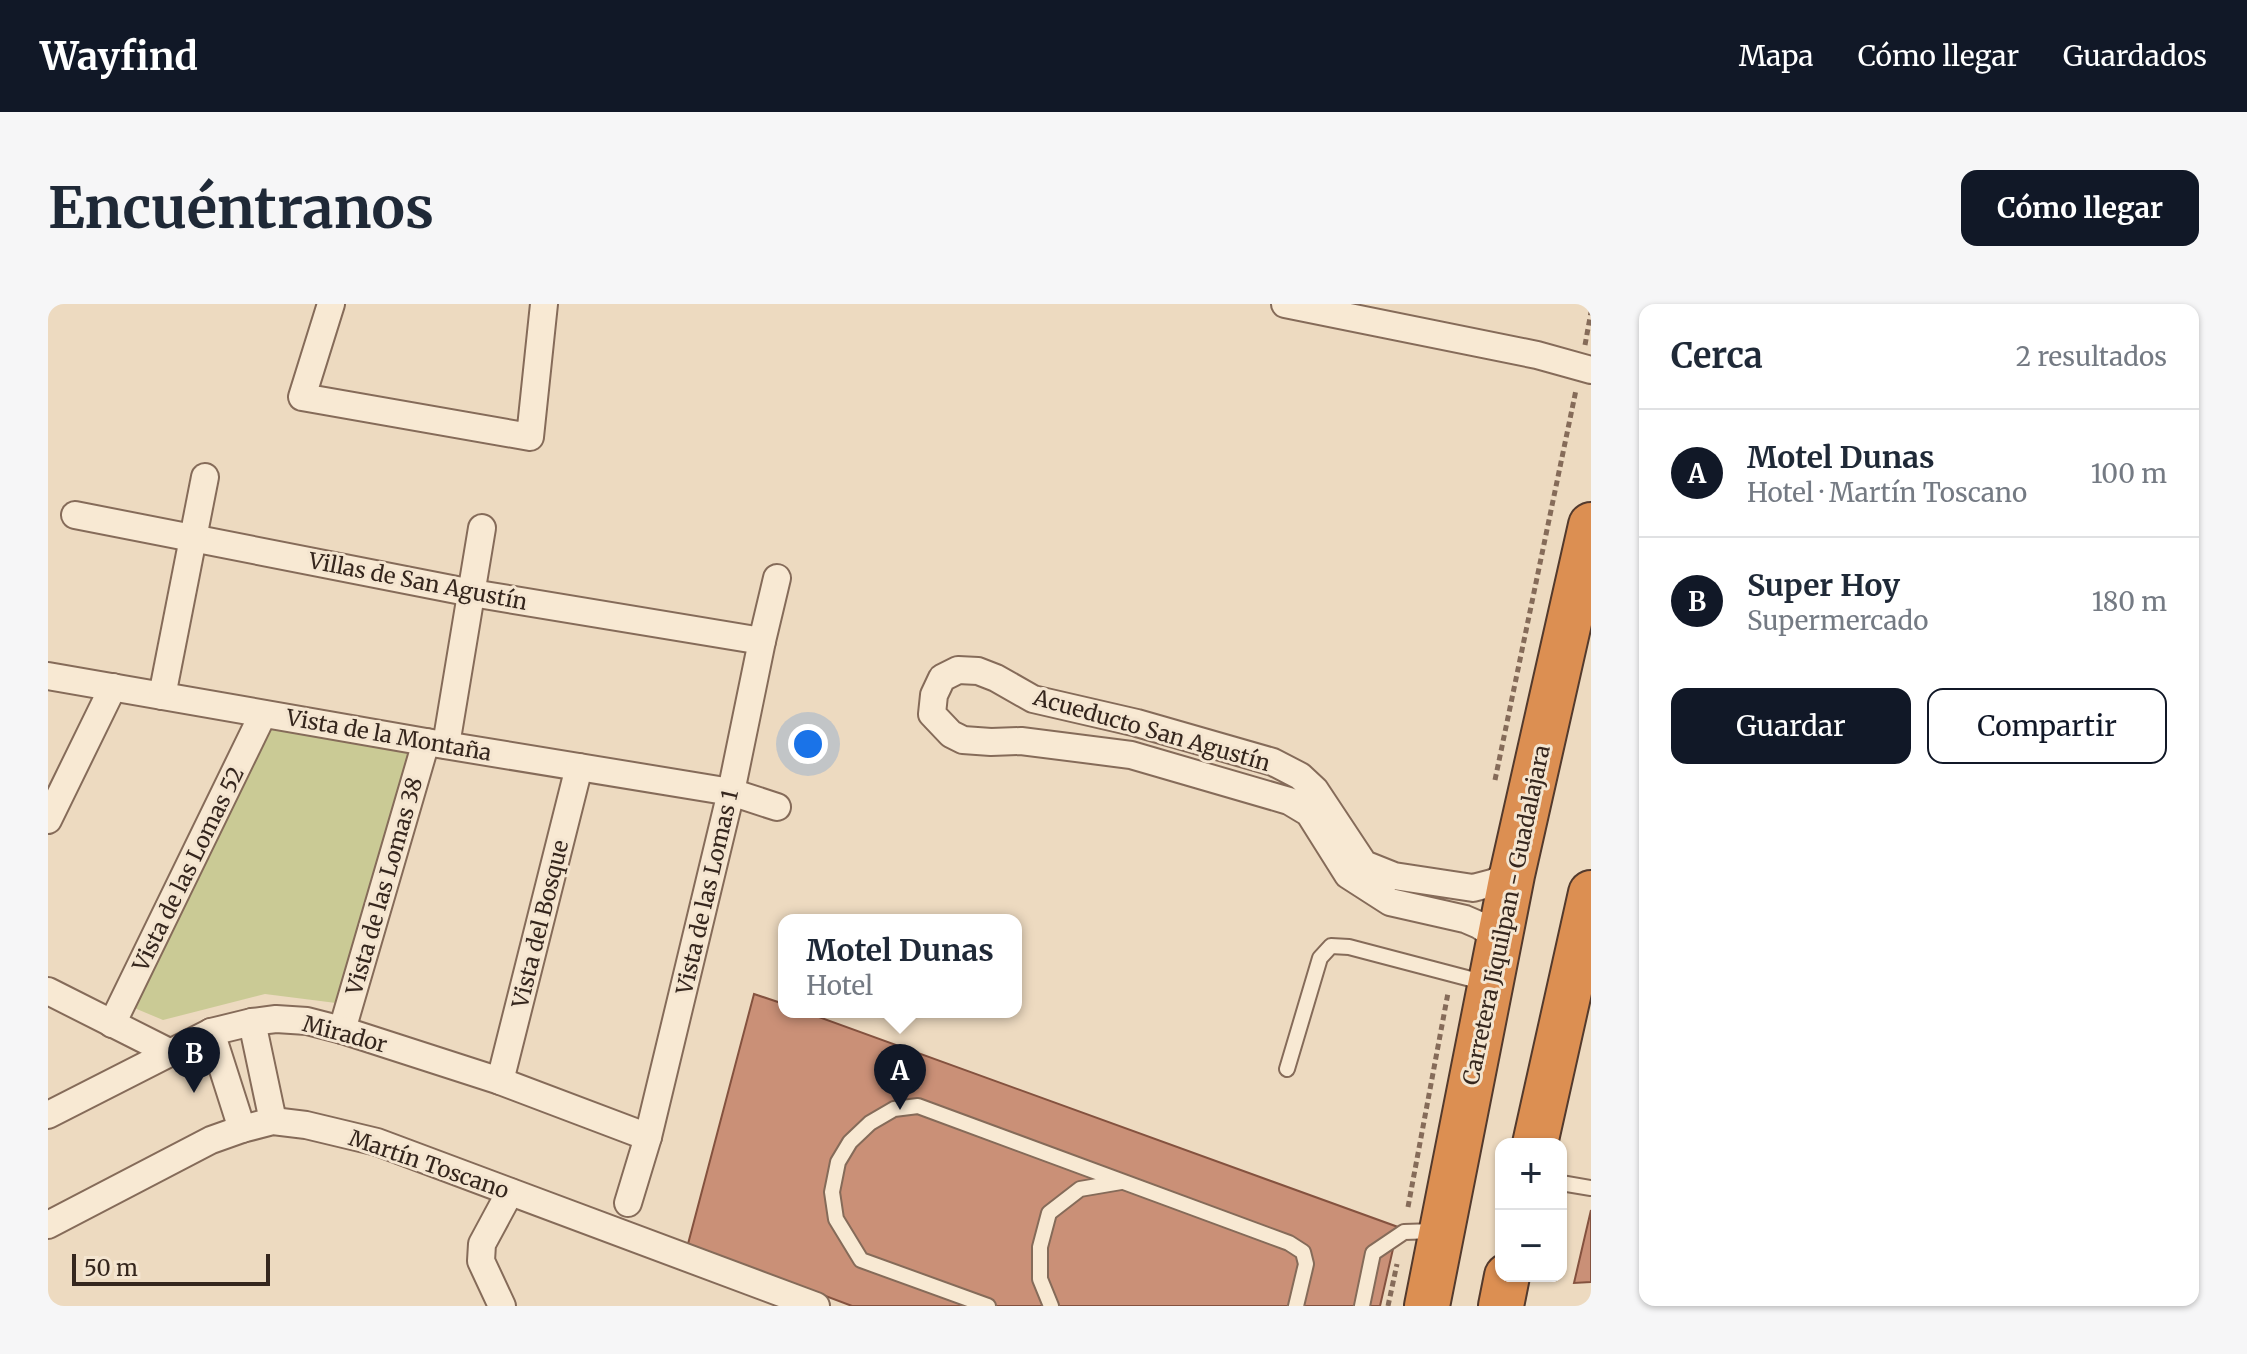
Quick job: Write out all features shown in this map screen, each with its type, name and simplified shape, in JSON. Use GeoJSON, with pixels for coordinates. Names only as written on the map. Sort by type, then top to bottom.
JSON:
{"type":"FeatureCollection","features":[{"type":"Feature","properties":{"kind":"highway","name":"Carretera Jiquilpan - Guadalajara"},"geometry":{"type":"LineString","coordinates":[[1427,1306],[1489,984],[1591,525]]}},
{"type":"Feature","properties":{"kind":"highway"},"geometry":{"type":"LineString","coordinates":[[1536,1138],[1591,893]]}},
{"type":"Feature","properties":{"kind":"highway"},"geometry":{"type":"LineString","coordinates":[[1501,1306],[1506,1282]]}},
{"type":"Feature","properties":{"kind":"street"},"geometry":{"type":"LineString","coordinates":[[331,304],[302,397],[530,437],[544,304]]}},
{"type":"Feature","properties":{"kind":"street"},"geometry":{"type":"LineString","coordinates":[[1285,304],[1537,355],[1591,370]]}},
{"type":"Feature","properties":{"kind":"street"},"geometry":{"type":"LineString","coordinates":[[162,696],[205,477]]}},
{"type":"Feature","properties":{"kind":"street","name":"Villas de San Agustín"},"geometry":{"type":"LineString","coordinates":[[75,515],[472,593],[762,641]]}},
{"type":"Feature","properties":{"kind":"street","name":"Vista de las Lomas 38"},"geometry":{"type":"LineString","coordinates":[[342,1030],[436,743],[472,593],[482,528]]}},
{"type":"Feature","properties":{"kind":"street","name":"Vista de las Lomas 1"},"geometry":{"type":"LineString","coordinates":[[628,1203],[648,1137],[731,792],[777,578]]}},
{"type":"Feature","properties":{"kind":"street","name":"Acueducto San Agustín"},"geometry":{"type":"LineString","coordinates":[[1356,870],[1322,800],[1300,776],[1273,762],[1137,723],[1033,699],[978,671],[958,670],[942,678],[934,695],[932,714],[951,734],[963,740],[1021,741],[1131,755],[1289,801],[1309,813],[1356,870],[1390,902],[1465,919],[1499,938]]}},
{"type":"Feature","properties":{"kind":"street","name":"Vista de la Montaña"},"geometry":{"type":"LineString","coordinates":[[48,676],[731,792],[777,807]]}},
{"type":"Feature","properties":{"kind":"street"},"geometry":{"type":"LineString","coordinates":[[48,820],[113,687]]}},
{"type":"Feature","properties":{"kind":"street","name":"Vista de las Lomas 52"},"geometry":{"type":"LineString","coordinates":[[112,1024],[263,714]]}},
{"type":"Feature","properties":{"kind":"street"},"geometry":{"type":"LineString","coordinates":[[1131,755],[1137,723]]}},
{"type":"Feature","properties":{"kind":"street","name":"Vista del Bosque"},"geometry":{"type":"LineString","coordinates":[[500,1081],[579,767]]}},
{"type":"Feature","properties":{"kind":"street"},"geometry":{"type":"LineString","coordinates":[[1356,870],[1473,888],[1512,875]]}},
{"type":"Feature","properties":{"kind":"street"},"geometry":{"type":"LineString","coordinates":[[48,991],[169,1052]]}},
{"type":"Feature","properties":{"kind":"street","name":"Mirador"},"geometry":{"type":"LineString","coordinates":[[48,1115],[211,1032],[276,1019],[307,1021],[342,1030],[500,1081],[648,1137]]}},
{"type":"Feature","properties":{"kind":"street"},"geometry":{"type":"LineString","coordinates":[[252,1022],[273,1121]]}},
{"type":"Feature","properties":{"kind":"street"},"geometry":{"type":"LineString","coordinates":[[211,1032],[242,1129]]}},
{"type":"Feature","properties":{"kind":"street","name":"Martín Toscano"},"geometry":{"type":"LineString","coordinates":[[48,1225],[211,1140],[273,1121],[306,1125],[377,1142],[510,1192],[761,1296],[816,1306]]}},
{"type":"Feature","properties":{"kind":"street"},"geometry":{"type":"LineString","coordinates":[[502,1306],[481,1261],[482,1244],[510,1192]]}},
{"type":"Feature","properties":{"kind":"lane"},"geometry":{"type":"LineString","coordinates":[[1287,1069],[1320,958],[1331,946],[1349,947],[1489,984]]}},
{"type":"Feature","properties":{"kind":"lane"},"geometry":{"type":"LineString","coordinates":[[988,1306],[861,1260],[836,1219],[832,1192],[838,1162],[850,1142],[870,1123],[894,1109],[918,1106],[1289,1243],[1303,1252],[1306,1264],[1296,1306]]}},
{"type":"Feature","properties":{"kind":"lane"},"geometry":{"type":"LineString","coordinates":[[1051,1306],[1040,1279],[1040,1247],[1049,1213],[1080,1189],[1121,1182]]}},
{"type":"Feature","properties":{"kind":"lane"},"geometry":{"type":"LineString","coordinates":[[1567,1184],[1591,1188]]}},
{"type":"Feature","properties":{"kind":"lane"},"geometry":{"type":"LineString","coordinates":[[1362,1306],[1373,1253],[1404,1232],[1443,1230]]}},
{"type":"Feature","properties":{"kind":"green space"},"geometry":{"type":"Polygon","coordinates":[[[273,726],[412,751],[336,1003],[265,994],[163,1020],[132,1007],[273,726]]]}},
{"type":"Feature","properties":{"kind":"building"},"geometry":{"type":"Polygon","coordinates":[[[754,994],[778,1002],[778,1018],[822,1018],[1398,1227],[1380,1306],[852,1306],[688,1244],[754,994]]]}},
{"type":"Feature","properties":{"kind":"building"},"geometry":{"type":"Polygon","coordinates":[[[1591,1210],[1591,1282],[1574,1283],[1591,1210]]]}},
{"type":"Feature","properties":{"kind":"place","name":"Super Hoy"},"geometry":{"type":"Point","coordinates":[194,1093]}},
{"type":"Feature","properties":{"kind":"place","name":"Motel Dunas"},"geometry":{"type":"Point","coordinates":[900,1110]}}]}
